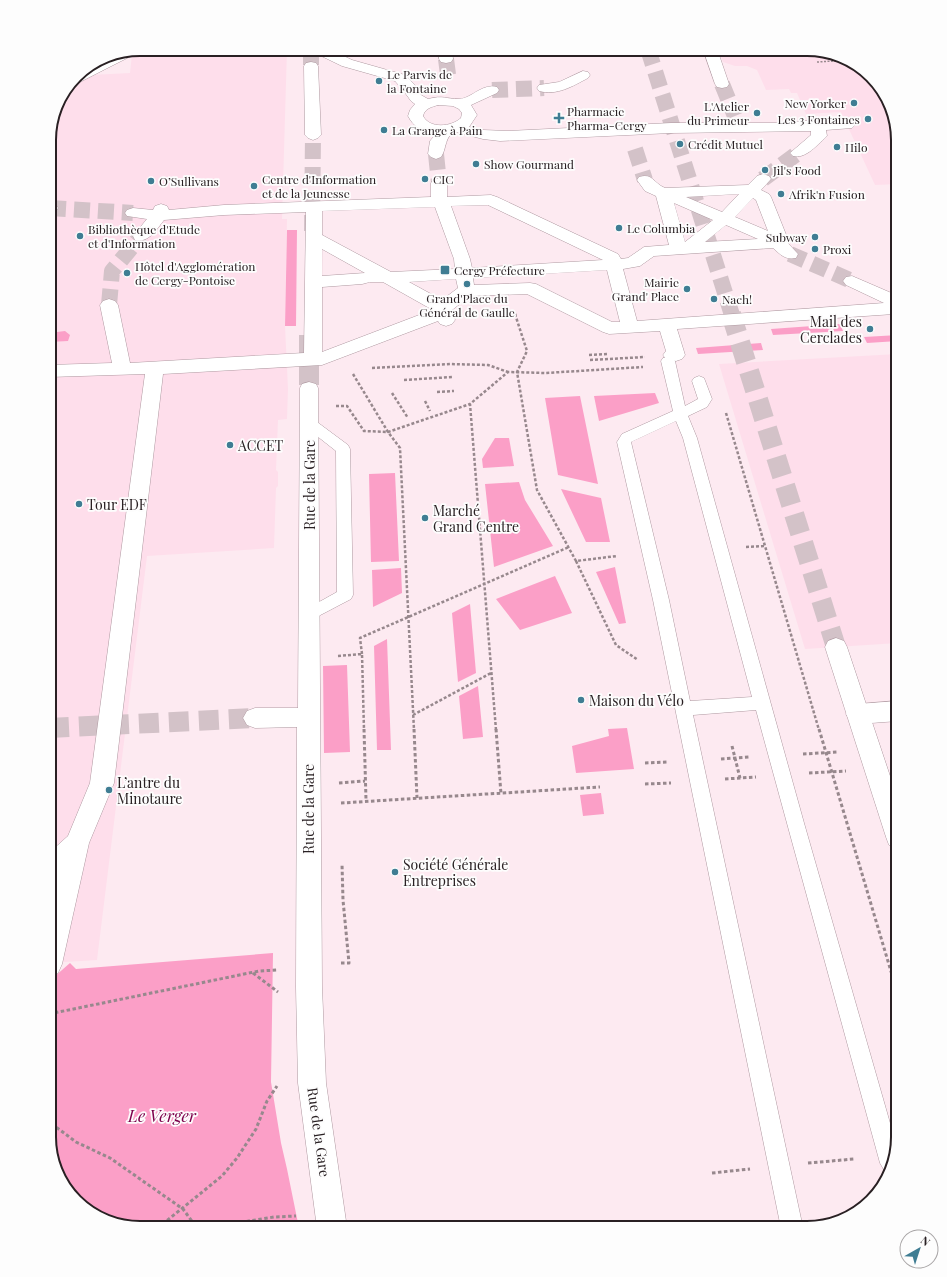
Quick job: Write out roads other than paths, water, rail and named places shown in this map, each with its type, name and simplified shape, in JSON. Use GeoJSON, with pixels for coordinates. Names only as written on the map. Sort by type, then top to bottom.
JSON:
{"type":"FeatureCollection","features":[{"type":"Feature","properties":{"kind":"street"},"geometry":{"type":"LineString","coordinates":[[332,56],[347,63],[400,78],[409,87],[416,98],[425,104]]}},
{"type":"Feature","properties":{"kind":"street"},"geometry":{"type":"LineString","coordinates":[[712,56],[722,84]]}},
{"type":"Feature","properties":{"kind":"street"},"geometry":{"type":"LineString","coordinates":[[311,66],[313,136]]}},
{"type":"Feature","properties":{"kind":"street"},"geometry":{"type":"LineString","coordinates":[[544,88],[562,86],[583,75]]}},
{"type":"Feature","properties":{"kind":"street"},"geometry":{"type":"LineString","coordinates":[[492,90],[479,95],[425,104],[416,111],[415,115],[418,121],[445,138],[471,133],[508,137],[526,134],[633,137],[671,128],[736,122],[776,128],[818,125],[847,125]]}},
{"type":"Feature","properties":{"kind":"street"},"geometry":{"type":"LineString","coordinates":[[445,138],[465,123],[470,117],[468,110],[455,98]]}},
{"type":"Feature","properties":{"kind":"street"},"geometry":{"type":"LineString","coordinates":[[798,153],[819,136],[818,125]]}},
{"type":"Feature","properties":{"kind":"street"},"geometry":{"type":"LineString","coordinates":[[683,248],[724,219],[763,179]]}},
{"type":"Feature","properties":{"kind":"street"},"geometry":{"type":"LineString","coordinates":[[645,180],[650,188],[775,240],[790,254]]}},
{"type":"Feature","properties":{"kind":"street"},"geometry":{"type":"LineString","coordinates":[[56,371],[155,368],[322,359],[433,316],[445,316],[466,291],[462,258],[445,209],[439,201],[439,183]]}},
{"type":"Feature","properties":{"kind":"street"},"geometry":{"type":"LineString","coordinates":[[314,282],[362,279],[369,277],[614,265],[634,262],[650,250],[772,243],[779,237],[763,197],[746,189],[663,193]]}},
{"type":"Feature","properties":{"kind":"street"},"geometry":{"type":"LineString","coordinates":[[663,193],[683,248]]}},
{"type":"Feature","properties":{"kind":"street"},"geometry":{"type":"LineString","coordinates":[[133,213],[224,210],[288,215],[314,206],[491,200],[612,258],[630,327]]}},
{"type":"Feature","properties":{"kind":"street"},"geometry":{"type":"LineString","coordinates":[[312,359],[314,206]]}},
{"type":"Feature","properties":{"kind":"street"},"geometry":{"type":"LineString","coordinates":[[141,236],[160,212]]}},
{"type":"Feature","properties":{"kind":"street"},"geometry":{"type":"LineString","coordinates":[[314,238],[386,277],[445,316]]}},
{"type":"Feature","properties":{"kind":"street"},"geometry":{"type":"LineString","coordinates":[[852,281],[891,300]]}},
{"type":"Feature","properties":{"kind":"street"},"geometry":{"type":"LineString","coordinates":[[466,291],[530,288],[609,328],[891,308]]}},
{"type":"Feature","properties":{"kind":"street"},"geometry":{"type":"LineString","coordinates":[[109,305],[122,369]]}},
{"type":"Feature","properties":{"kind":"street"},"geometry":{"type":"LineString","coordinates":[[667,325],[671,356]]}},
{"type":"Feature","properties":{"kind":"street"},"geometry":{"type":"LineString","coordinates":[[56,935],[78,843],[102,783],[155,368]]}},
{"type":"Feature","properties":{"kind":"street","name":"Rue de la Gare"},"geometry":{"type":"LineString","coordinates":[[309,405],[310,658],[308,717],[308,959],[312,1083],[331,1221]]}},
{"type":"Feature","properties":{"kind":"street"},"geometry":{"type":"LineString","coordinates":[[836,647],[891,815]]}},
{"type":"Feature","properties":{"kind":"street"},"geometry":{"type":"LineString","coordinates":[[858,714],[891,712]]}},
{"type":"Feature","properties":{"kind":"street"},"geometry":{"type":"LineString","coordinates":[[255,718],[308,717]]}},
{"type":"Feature","properties":{"kind":"street"},"geometry":{"type":"LineString","coordinates":[[56,863],[78,843]]}},
{"type":"Feature","properties":{"kind":"lane"},"geometry":{"type":"LineString","coordinates":[[671,356],[681,414],[690,438],[797,831],[889,1155]]}},
{"type":"Feature","properties":{"kind":"lane"},"geometry":{"type":"LineString","coordinates":[[699,381],[704,402],[681,414],[627,437],[624,442],[660,600],[791,1221]]}},
{"type":"Feature","properties":{"kind":"lane"},"geometry":{"type":"LineString","coordinates":[[309,405],[343,450],[346,571],[345,595],[309,615]]}},
{"type":"Feature","properties":{"kind":"lane"},"geometry":{"type":"LineString","coordinates":[[683,709],[762,703]]}},
{"type":"Feature","properties":{"kind":"tunnel"},"geometry":{"type":"LineString","coordinates":[[311,56],[311,66]]}},
{"type":"Feature","properties":{"kind":"tunnel"},"geometry":{"type":"LineString","coordinates":[[650,56],[732,315]]}},
{"type":"Feature","properties":{"kind":"tunnel"},"geometry":{"type":"LineString","coordinates":[[446,59],[449,82]]}},
{"type":"Feature","properties":{"kind":"tunnel"},"geometry":{"type":"LineString","coordinates":[[722,84],[735,116]]}},
{"type":"Feature","properties":{"kind":"tunnel"},"geometry":{"type":"LineString","coordinates":[[492,90],[544,88]]}},
{"type":"Feature","properties":{"kind":"tunnel"},"geometry":{"type":"LineString","coordinates":[[312,231],[313,135]]}},
{"type":"Feature","properties":{"kind":"tunnel"},"geometry":{"type":"LineString","coordinates":[[635,149],[645,180]]}},
{"type":"Feature","properties":{"kind":"tunnel"},"geometry":{"type":"LineString","coordinates":[[763,179],[798,153]]}},
{"type":"Feature","properties":{"kind":"tunnel"},"geometry":{"type":"LineString","coordinates":[[436,154],[439,183]]}},
{"type":"Feature","properties":{"kind":"tunnel"},"geometry":{"type":"LineString","coordinates":[[56,208],[133,213]]}},
{"type":"Feature","properties":{"kind":"tunnel"},"geometry":{"type":"LineString","coordinates":[[109,305],[112,271],[141,236]]}},
{"type":"Feature","properties":{"kind":"tunnel"},"geometry":{"type":"LineString","coordinates":[[790,254],[852,281]]}},
{"type":"Feature","properties":{"kind":"tunnel"},"geometry":{"type":"LineString","coordinates":[[731,314],[836,647]]}},
{"type":"Feature","properties":{"kind":"tunnel"},"geometry":{"type":"LineString","coordinates":[[309,335],[309,388]]}},
{"type":"Feature","properties":{"kind":"tunnel"},"geometry":{"type":"LineString","coordinates":[[56,728],[255,718]]}},
{"type":"Feature","properties":{"kind":"place","name":"Le Parvis de la Fontaine"},"geometry":{"type":"Point","coordinates":[379,81]}},
{"type":"Feature","properties":{"kind":"place","name":"New Yorker"},"geometry":{"type":"Point","coordinates":[854,103]}},
{"type":"Feature","properties":{"kind":"place","name":"L'Atelier du Primeur"},"geometry":{"type":"Point","coordinates":[757,113]}},
{"type":"Feature","properties":{"kind":"place","name":"Pharmacie Pharma-Cergy"},"geometry":{"type":"Point","coordinates":[559,118]}},
{"type":"Feature","properties":{"kind":"place","name":"Les 3 Fontaines"},"geometry":{"type":"Point","coordinates":[868,119]}},
{"type":"Feature","properties":{"kind":"place","name":"La Grange à Pain"},"geometry":{"type":"Point","coordinates":[384,130]}},
{"type":"Feature","properties":{"kind":"place","name":"Crédit Mutuel"},"geometry":{"type":"Point","coordinates":[680,144]}},
{"type":"Feature","properties":{"kind":"place","name":"Hilo"},"geometry":{"type":"Point","coordinates":[837,147]}},
{"type":"Feature","properties":{"kind":"place","name":"Show Gourmand"},"geometry":{"type":"Point","coordinates":[476,164]}},
{"type":"Feature","properties":{"kind":"place","name":"Jil's Food"},"geometry":{"type":"Point","coordinates":[765,170]}},
{"type":"Feature","properties":{"kind":"place","name":"CIC"},"geometry":{"type":"Point","coordinates":[425,179]}},
{"type":"Feature","properties":{"kind":"place","name":"O’Sullivans"},"geometry":{"type":"Point","coordinates":[151,181]}},
{"type":"Feature","properties":{"kind":"place","name":"Centre d'Information et de la Jeunesse"},"geometry":{"type":"Point","coordinates":[254,186]}},
{"type":"Feature","properties":{"kind":"place","name":"Afrik'n Fusion"},"geometry":{"type":"Point","coordinates":[781,194]}},
{"type":"Feature","properties":{"kind":"place","name":"Le Columbia"},"geometry":{"type":"Point","coordinates":[619,228]}},
{"type":"Feature","properties":{"kind":"place","name":"Bibliothèque d'Etude et d'Information"},"geometry":{"type":"Point","coordinates":[80,236]}},
{"type":"Feature","properties":{"kind":"place","name":"Subway"},"geometry":{"type":"Point","coordinates":[815,237]}},
{"type":"Feature","properties":{"kind":"place","name":"Proxi"},"geometry":{"type":"Point","coordinates":[815,249]}},
{"type":"Feature","properties":{"kind":"place","name":"Cergy Préfecture"},"geometry":{"type":"Point","coordinates":[445,270]}},
{"type":"Feature","properties":{"kind":"place","name":"Hôtel d'Agglomération de Cergy-Pontoise"},"geometry":{"type":"Point","coordinates":[127,273]}},
{"type":"Feature","properties":{"kind":"place","name":"Grand'Place du Général de Gaulle"},"geometry":{"type":"Point","coordinates":[467,284]}},
{"type":"Feature","properties":{"kind":"place","name":"Mairie Grand' Place"},"geometry":{"type":"Point","coordinates":[687,289]}},
{"type":"Feature","properties":{"kind":"place","name":"Nach!"},"geometry":{"type":"Point","coordinates":[714,299]}},
{"type":"Feature","properties":{"kind":"place","name":"Mail des Cerclades"},"geometry":{"type":"Point","coordinates":[870,329]}},
{"type":"Feature","properties":{"kind":"place","name":"ACCET"},"geometry":{"type":"Point","coordinates":[230,445]}},
{"type":"Feature","properties":{"kind":"place","name":"Tour EDF"},"geometry":{"type":"Point","coordinates":[79,504]}},
{"type":"Feature","properties":{"kind":"place","name":"Marché Grand Centre"},"geometry":{"type":"Point","coordinates":[425,518]}},
{"type":"Feature","properties":{"kind":"place","name":"Maison du Vélo"},"geometry":{"type":"Point","coordinates":[581,700]}},
{"type":"Feature","properties":{"kind":"place","name":"L’antre du Minotaure"},"geometry":{"type":"Point","coordinates":[109,790]}},
{"type":"Feature","properties":{"kind":"place","name":"Société Générale Entreprises"},"geometry":{"type":"Point","coordinates":[395,872]}},
{"type":"Feature","properties":{"kind":"park label","name":"Le Verger"},"geometry":{"type":"Point","coordinates":[162,1115]}}]}
